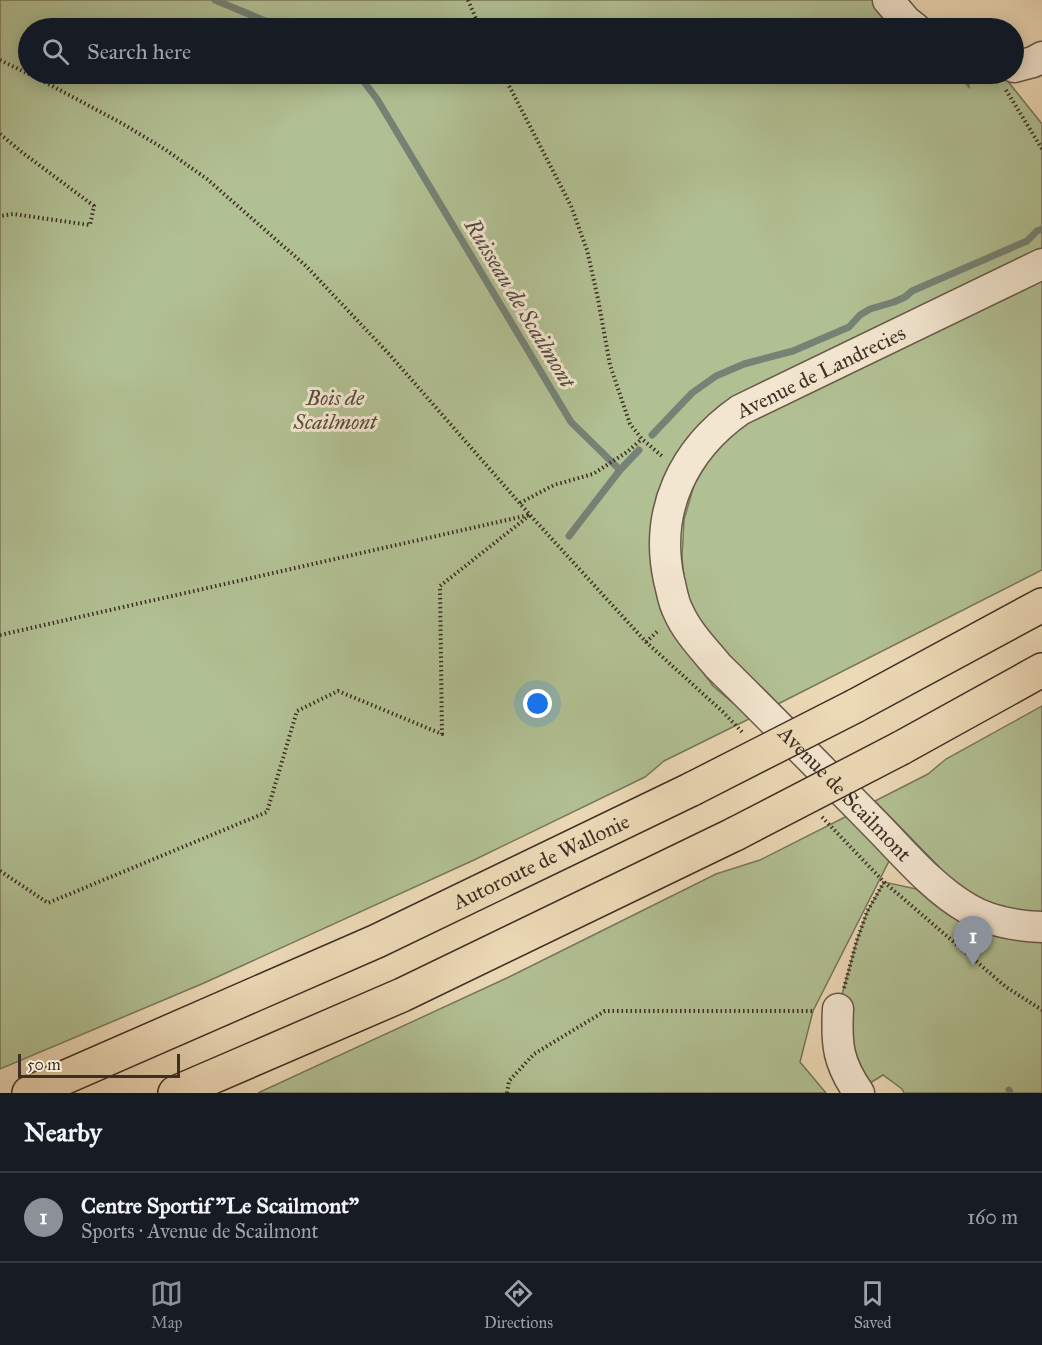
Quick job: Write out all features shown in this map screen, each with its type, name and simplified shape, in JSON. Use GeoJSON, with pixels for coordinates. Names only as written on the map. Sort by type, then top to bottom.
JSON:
{"type":"FeatureCollection","features":[{"type":"Feature","properties":{"kind":"highway","name":"Autoroute de Wallonie"},"geometry":{"type":"LineString","coordinates":[[29,1093],[378,941],[692,789],[855,706],[1042,605]]}},
{"type":"Feature","properties":{"kind":"highway"},"geometry":{"type":"LineString","coordinates":[[175,1093],[402,995],[735,834],[901,748],[1042,670]]}},
{"type":"Feature","properties":{"kind":"street"},"geometry":{"type":"LineString","coordinates":[[888,0],[903,18]]}},
{"type":"Feature","properties":{"kind":"street"},"geometry":{"type":"LineString","coordinates":[[1024,68],[1042,57]]}},
{"type":"Feature","properties":{"kind":"street","name":"Avenue de Landrecies"},"geometry":{"type":"LineString","coordinates":[[678,612],[665,561],[668,511],[675,490],[696,451],[723,422],[740,410],[1042,264]]}},
{"type":"Feature","properties":{"kind":"street","name":"Avenue de Scailmont"},"geometry":{"type":"LineString","coordinates":[[678,612],[694,639],[718,666],[950,897],[986,918],[1009,924],[1042,927]]}},
{"type":"Feature","properties":{"kind":"street"},"geometry":{"type":"LineString","coordinates":[[838,1009],[837,1038],[840,1055],[846,1072],[859,1093]]}},
{"type":"Feature","properties":{"kind":"path"},"geometry":{"type":"LineString","coordinates":[[468,0],[476,18]]}},
{"type":"Feature","properties":{"kind":"path"},"geometry":{"type":"LineString","coordinates":[[0,60],[18,69]]}},
{"type":"Feature","properties":{"kind":"path"},"geometry":{"type":"LineString","coordinates":[[48,84],[166,150],[223,193],[306,266],[389,354],[530,515],[646,642]]}},
{"type":"Feature","properties":{"kind":"path"},"geometry":{"type":"LineString","coordinates":[[508,84],[571,206],[587,250],[610,365],[630,424],[642,439],[627,452],[593,474],[554,485],[520,503]]}},
{"type":"Feature","properties":{"kind":"path"},"geometry":{"type":"LineString","coordinates":[[1012,84],[1042,149]]}},
{"type":"Feature","properties":{"kind":"path"},"geometry":{"type":"LineString","coordinates":[[0,134],[94,206],[90,225],[13,214],[0,216]]}},
{"type":"Feature","properties":{"kind":"path"},"geometry":{"type":"LineString","coordinates":[[0,635],[530,515]]}},
{"type":"Feature","properties":{"kind":"path"},"geometry":{"type":"LineString","coordinates":[[0,871],[48,903],[267,812],[297,711],[338,691],[442,734],[440,586],[530,515]]}},
{"type":"Feature","properties":{"kind":"path"},"geometry":{"type":"LineString","coordinates":[[841,836],[884,882],[1006,987],[1042,1010]]}},
{"type":"Feature","properties":{"kind":"path"},"geometry":{"type":"LineString","coordinates":[[507,1093],[509,1082],[534,1054],[605,1011],[838,1009],[867,912],[884,882]]}},
{"type":"Feature","properties":{"kind":"green space","name":"Bois de Scailmont"},"geometry":{"type":"Polygon","coordinates":[[[0,0],[876,0],[891,18],[18,18],[18,84],[966,84],[969,87],[969,84],[1010,84],[1042,124],[1042,264],[740,410],[669,472],[674,632],[713,686],[751,718],[664,761],[645,777],[474,860],[204,983],[0,1069],[0,0]]]}},
{"type":"Feature","properties":{"kind":"green space"},"geometry":{"type":"Polygon","coordinates":[[[1042,278],[1042,570],[776,705],[724,654],[694,615],[685,589],[682,557],[684,520],[694,485],[710,458],[730,436],[757,416],[1042,278]]]}},
{"type":"Feature","properties":{"kind":"green space"},"geometry":{"type":"Polygon","coordinates":[[[1042,706],[1042,1093],[904,1093],[883,1075],[857,1091],[838,1009],[867,912],[884,882],[949,896],[928,877],[940,868],[875,801],[928,774],[946,759],[1042,706]]]}},
{"type":"Feature","properties":{"kind":"green space"},"geometry":{"type":"Polygon","coordinates":[[[851,814],[890,859],[813,1011],[800,1062],[826,1093],[258,1093],[509,977],[716,874],[760,860],[851,814]]]}},
{"type":"Feature","properties":{"kind":"waterway","name":"Ruisseau de Scailmont"},"geometry":{"type":"LineString","coordinates":[[215,0],[258,18]]}},
{"type":"Feature","properties":{"kind":"waterway","name":"Ruisseau de Scailmont"},"geometry":{"type":"LineString","coordinates":[[366,84],[377,99],[571,422],[620,470],[569,536]]}},
{"type":"Feature","properties":{"kind":"waterway"},"geometry":{"type":"LineString","coordinates":[[652,435],[692,393],[716,376],[744,364],[793,351],[849,327],[860,315],[870,309],[894,302],[912,291],[1027,241],[1042,229]]}},
{"type":"Feature","properties":{"kind":"waterway"},"geometry":{"type":"LineString","coordinates":[[620,470],[639,450]]}},
{"type":"Feature","properties":{"kind":"place","name":"Centre Sportif \"Le Scailmont\""},"geometry":{"type":"Point","coordinates":[973,966]}}]}
